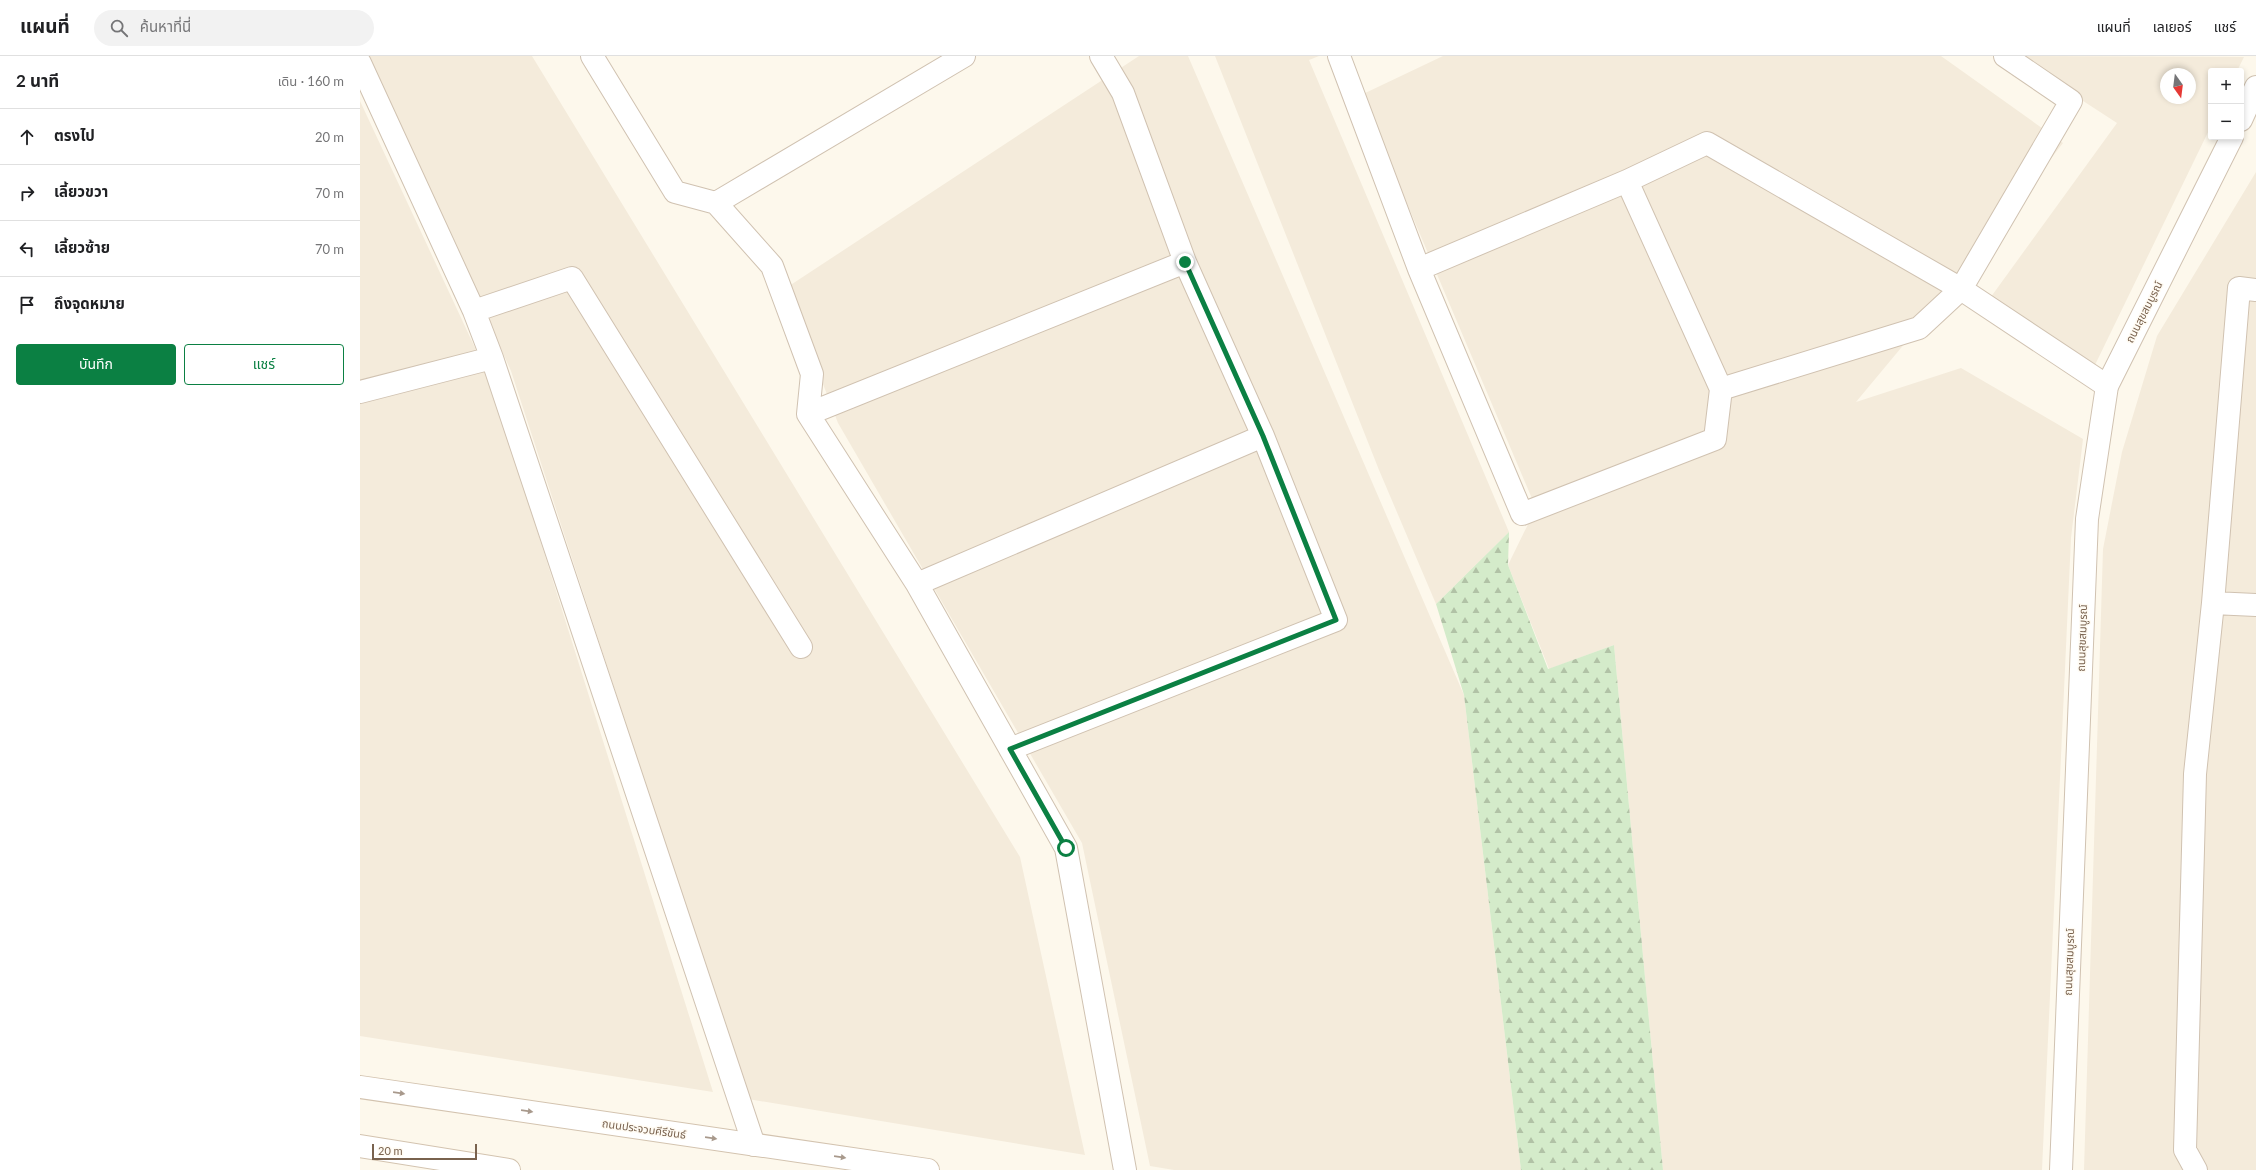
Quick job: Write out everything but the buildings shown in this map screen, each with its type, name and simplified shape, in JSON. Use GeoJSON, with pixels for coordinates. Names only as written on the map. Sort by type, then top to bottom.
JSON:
{"type":"FeatureCollection","features":[{"type":"Feature","properties":{"kind":"street"},"geometry":{"type":"LineString","coordinates":[[592,56],[675,192],[716,203],[772,266],[812,374],[808,414],[917,584],[1066,848],[1125,1170]]}},
{"type":"Feature","properties":{"kind":"street"},"geometry":{"type":"LineString","coordinates":[[716,203],[964,56]]}},
{"type":"Feature","properties":{"kind":"street"},"geometry":{"type":"LineString","coordinates":[[1010,749],[1336,620],[1263,436],[1185,262],[1123,93],[1101,56]]}},
{"type":"Feature","properties":{"kind":"street"},"geometry":{"type":"LineString","coordinates":[[1339,56],[1419,269],[1522,514],[1715,439],[1721,389],[1627,181]]}},
{"type":"Feature","properties":{"kind":"street"},"geometry":{"type":"LineString","coordinates":[[1721,389],[1919,328],[1961,289],[2071,101],[2005,56]]}},
{"type":"Feature","properties":{"kind":"street"},"geometry":{"type":"LineString","coordinates":[[360,63],[474,311],[492,358],[754,1145]]}},
{"type":"Feature","properties":{"kind":"street"},"geometry":{"type":"LineString","coordinates":[[2244,113],[2256,87]]}},
{"type":"Feature","properties":{"kind":"street","name":"ถนนสุขสมบูรณ์"},"geometry":{"type":"LineString","coordinates":[[2061,1170],[2087,519],[2107,386],[2230,140]]}},
{"type":"Feature","properties":{"kind":"street"},"geometry":{"type":"LineString","coordinates":[[1419,269],[1627,181],[1707,143],[1961,289],[2107,386]]}},
{"type":"Feature","properties":{"kind":"street"},"geometry":{"type":"LineString","coordinates":[[808,414],[1185,262]]}},
{"type":"Feature","properties":{"kind":"street"},"geometry":{"type":"LineString","coordinates":[[474,311],[572,278],[800,647]]}},
{"type":"Feature","properties":{"kind":"street"},"geometry":{"type":"LineString","coordinates":[[2196,1170],[2185,1150],[2195,774],[2213,603],[2239,288],[2256,290]]}},
{"type":"Feature","properties":{"kind":"street"},"geometry":{"type":"LineString","coordinates":[[360,392],[492,358]]}},
{"type":"Feature","properties":{"kind":"street"},"geometry":{"type":"LineString","coordinates":[[917,584],[1263,436]]}},
{"type":"Feature","properties":{"kind":"street"},"geometry":{"type":"LineString","coordinates":[[2213,603],[2256,605]]}},
{"type":"Feature","properties":{"kind":"street","name":"ถนนประจวบคีรีขันธ์"},"geometry":{"type":"LineString","coordinates":[[360,1087],[928,1170]]}},
{"type":"Feature","properties":{"kind":"street"},"geometry":{"type":"LineString","coordinates":[[360,1146],[509,1170]]}},
{"type":"Feature","properties":{"kind":"shaded area"},"geometry":{"type":"Polygon","coordinates":[[[369,56],[532,56],[1020,857],[1085,1155],[748,1099],[511,371],[369,56]]]}},
{"type":"Feature","properties":{"kind":"shaded area"},"geometry":{"type":"Polygon","coordinates":[[[1139,56],[1188,56],[1464,695],[1521,1170],[1174,1170],[1150,1166],[1082,843],[838,423],[786,288],[1139,56]]]}},
{"type":"Feature","properties":{"kind":"shaded area"},"geometry":{"type":"Polygon","coordinates":[[[1215,56],[1319,56],[1309,60],[1509,532],[1436,604],[1379,470],[1215,56]]]}},
{"type":"Feature","properties":{"kind":"shaded area"},"geometry":{"type":"Polygon","coordinates":[[[1443,56],[1941,56],[2063,143],[1950,289],[1856,402],[1961,368],[2083,439],[2071,538],[2042,1170],[1663,1170],[1614,645],[1549,669],[1508,565],[1536,508],[1361,95],[1443,56]]]}},
{"type":"Feature","properties":{"kind":"shaded area"},"geometry":{"type":"Polygon","coordinates":[[[2014,56],[2244,57],[2238,68],[2208,68],[2208,132],[2094,367],[1980,312],[2117,123],[2014,56]]]}},
{"type":"Feature","properties":{"kind":"shaded area"},"geometry":{"type":"Polygon","coordinates":[[[360,101],[490,380],[713,1092],[360,1036],[360,101]]]}},
{"type":"Feature","properties":{"kind":"shaded area"},"geometry":{"type":"Polygon","coordinates":[[[2256,172],[2256,1170],[2084,1170],[2103,549],[2122,452],[2157,336],[2256,172]]]}},
{"type":"Feature","properties":{"kind":"green space"},"geometry":{"type":"Polygon","coordinates":[[[1509,532],[1508,565],[1548,669],[1614,645],[1663,1170],[1521,1170],[1464,695],[1436,604],[1509,532]]]}},
{"type":"Feature","properties":{"kind":"route"},"geometry":{"type":"LineString","coordinates":[[1066,848],[1010,749],[1336,620],[1263,436],[1185,262]]}}]}
